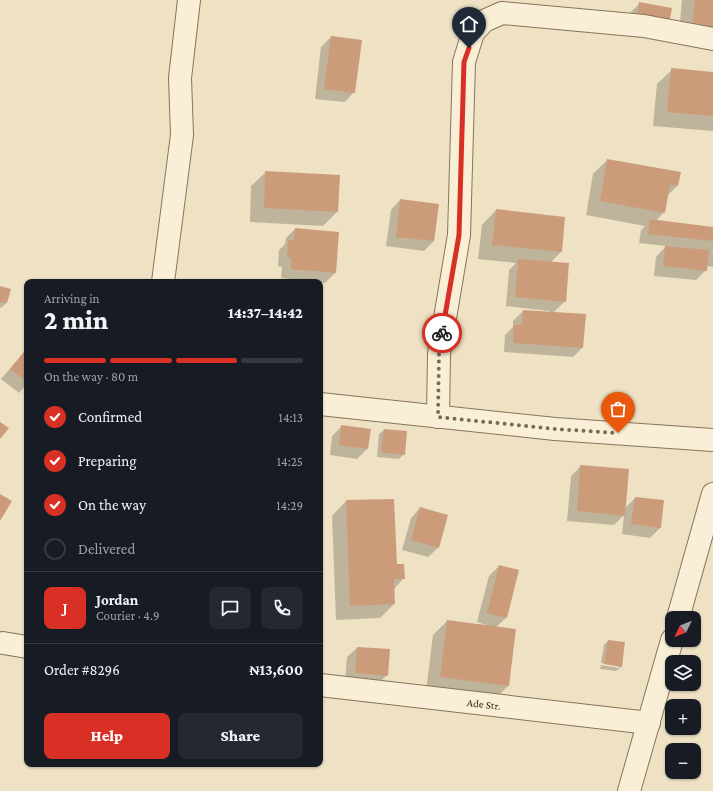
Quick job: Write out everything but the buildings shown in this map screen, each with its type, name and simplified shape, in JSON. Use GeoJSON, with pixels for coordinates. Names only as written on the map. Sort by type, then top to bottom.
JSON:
{"type":"FeatureCollection","features":[{"type":"Feature","properties":{"kind":"street"},"geometry":{"type":"LineString","coordinates":[[163,279],[182,135],[180,78],[189,0]]}},
{"type":"Feature","properties":{"kind":"street"},"geometry":{"type":"LineString","coordinates":[[438,417],[439,354],[459,235],[464,62],[473,33],[484,20],[502,13],[644,26],[713,39]]}},
{"type":"Feature","properties":{"kind":"street"},"geometry":{"type":"LineString","coordinates":[[323,404],[555,429],[713,440]]}},
{"type":"Feature","properties":{"kind":"street"},"geometry":{"type":"LineString","coordinates":[[680,611],[713,494]]}},
{"type":"Feature","properties":{"kind":"street"},"geometry":{"type":"LineString","coordinates":[[4,643],[24,646]]}},
{"type":"Feature","properties":{"kind":"street"},"geometry":{"type":"LineString","coordinates":[[630,791],[670,647]]}},
{"type":"Feature","properties":{"kind":"street","name":"Ade Str."},"geometry":{"type":"LineString","coordinates":[[323,685],[649,723]]}},
{"type":"Feature","properties":{"kind":"way so far"},"geometry":{"type":"LineString","coordinates":[[442,333],[439,354],[438,417],[555,429],[618,433]]}},
{"type":"Feature","properties":{"kind":"route"},"geometry":{"type":"LineString","coordinates":[[442,333],[459,235],[464,62],[469,48]]}}]}
